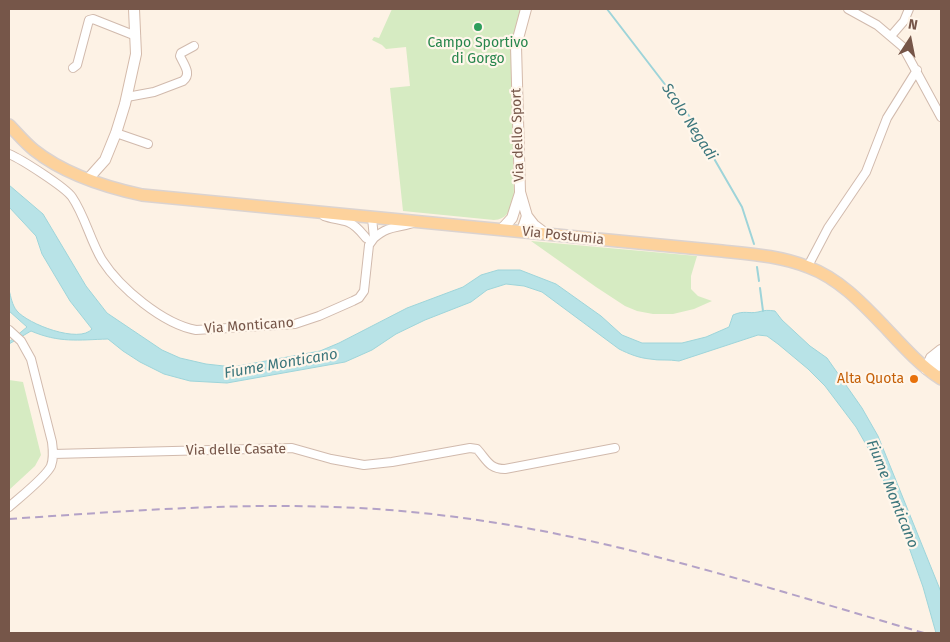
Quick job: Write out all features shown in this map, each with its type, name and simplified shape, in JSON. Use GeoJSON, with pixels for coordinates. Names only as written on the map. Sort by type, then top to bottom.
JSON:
{"type":"FeatureCollection","features":[{"type":"Feature","properties":{"kind":"main road"},"geometry":{"type":"LineString","coordinates":[[9,125],[34,150],[64,168],[95,181]]}},
{"type":"Feature","properties":{"kind":"main road","name":"Via Postumia"},"geometry":{"type":"LineString","coordinates":[[95,181],[142,194],[765,256],[808,266],[829,277],[846,289],[912,355],[934,368]]}},
{"type":"Feature","properties":{"kind":"street"},"geometry":{"type":"LineString","coordinates":[[95,181],[116,133],[127,97],[136,54],[134,9]]}},
{"type":"Feature","properties":{"kind":"street","name":"Via dello Sport"},"geometry":{"type":"LineString","coordinates":[[521,231],[526,216],[520,192],[516,46],[526,9]]}},
{"type":"Feature","properties":{"kind":"street"},"geometry":{"type":"LineString","coordinates":[[848,9],[877,25],[902,47],[941,114]]}},
{"type":"Feature","properties":{"kind":"street"},"geometry":{"type":"LineString","coordinates":[[891,36],[904,21],[910,9]]}},
{"type":"Feature","properties":{"kind":"street"},"geometry":{"type":"LineString","coordinates":[[73,68],[77,66],[89,20],[93,19],[136,36]]}},
{"type":"Feature","properties":{"kind":"street"},"geometry":{"type":"LineString","coordinates":[[127,97],[154,92],[187,78],[188,74],[180,56],[181,53],[194,46]]}},
{"type":"Feature","properties":{"kind":"street"},"geometry":{"type":"LineString","coordinates":[[808,266],[828,228],[866,172],[887,118],[916,70]]}},
{"type":"Feature","properties":{"kind":"street"},"geometry":{"type":"LineString","coordinates":[[116,133],[148,144]]}},
{"type":"Feature","properties":{"kind":"street","name":"Via Monticano"},"geometry":{"type":"LineString","coordinates":[[9,154],[70,195],[102,260],[121,283],[138,299],[188,329],[204,331],[295,324],[334,310],[359,298],[364,291],[372,218]]}},
{"type":"Feature","properties":{"kind":"street"},"geometry":{"type":"LineString","coordinates":[[500,230],[512,218],[520,192]]}},
{"type":"Feature","properties":{"kind":"street"},"geometry":{"type":"LineString","coordinates":[[516,208],[521,231]]}},
{"type":"Feature","properties":{"kind":"street"},"geometry":{"type":"LineString","coordinates":[[315,212],[333,220],[348,222],[370,241],[393,226],[403,227],[417,222]]}},
{"type":"Feature","properties":{"kind":"street"},"geometry":{"type":"LineString","coordinates":[[526,216],[546,234]]}},
{"type":"Feature","properties":{"kind":"street"},"geometry":{"type":"LineString","coordinates":[[9,507],[45,474],[51,466],[53,454],[31,359],[15,335]]}},
{"type":"Feature","properties":{"kind":"street"},"geometry":{"type":"LineString","coordinates":[[934,368],[941,350]]}},
{"type":"Feature","properties":{"kind":"street","name":"Via delle Casate"},"geometry":{"type":"LineString","coordinates":[[53,454],[292,448],[331,459],[364,464],[392,462],[470,448],[476,449],[496,469],[505,469],[615,448]]}},
{"type":"Feature","properties":{"kind":"green space"},"geometry":{"type":"Polygon","coordinates":[[[392,9],[523,9],[512,68],[514,200],[506,215],[501,218],[494,220],[403,211],[390,88],[410,86],[406,47],[386,49],[372,40],[374,37],[379,38],[392,9]]]}},
{"type":"Feature","properties":{"kind":"green space"},"geometry":{"type":"Polygon","coordinates":[[[531,241],[697,256],[691,276],[691,289],[698,296],[712,301],[694,309],[673,314],[653,314],[637,311],[625,306],[596,287],[531,241]]]}},
{"type":"Feature","properties":{"kind":"green space"},"geometry":{"type":"Polygon","coordinates":[[[9,380],[23,382],[41,455],[35,466],[9,490],[9,380]]]}},
{"type":"Feature","properties":{"kind":"water","name":"Fiume Monticano"},"geometry":{"type":"Polygon","coordinates":[[[9,185],[43,214],[86,286],[107,313],[162,350],[180,358],[206,364],[233,367],[320,351],[407,308],[463,287],[481,275],[498,270],[520,270],[556,284],[601,316],[622,335],[642,343],[682,343],[706,337],[729,327],[733,315],[743,312],[775,311],[810,346],[827,358],[862,408],[878,436],[941,592],[941,633],[936,633],[923,587],[893,502],[872,455],[856,427],[825,386],[808,369],[767,336],[758,335],[679,361],[642,358],[619,349],[542,292],[524,286],[506,284],[487,290],[471,302],[396,334],[372,350],[345,362],[227,383],[190,381],[164,374],[140,362],[108,339],[60,339],[31,331],[9,344],[27,327],[9,311],[9,290],[15,309],[23,316],[42,326],[65,333],[76,334],[85,333],[92,329],[70,301],[42,254],[36,236],[9,207],[9,185]]]}},
{"type":"Feature","properties":{"kind":"waterway","name":"Scolo Negadi"},"geometry":{"type":"LineString","coordinates":[[607,9],[690,117],[742,207],[754,244]]}},
{"type":"Feature","properties":{"kind":"waterway","name":"Scolo Negadi"},"geometry":{"type":"LineString","coordinates":[[757,267],[759,281]]}},
{"type":"Feature","properties":{"kind":"waterway","name":"Scolo Negadi"},"geometry":{"type":"LineString","coordinates":[[760,288],[763,311]]}},
{"type":"Feature","properties":{"kind":"railway"},"geometry":{"type":"LineString","coordinates":[[9,519],[174,509],[283,506],[392,510],[448,516],[569,536],[629,550],[747,581],[924,633]]}},
{"type":"Feature","properties":{"kind":"place","name":"Campo Sportivo di Gorgo"},"geometry":{"type":"Point","coordinates":[478,27]}},
{"type":"Feature","properties":{"kind":"place","name":"Alta Quota"},"geometry":{"type":"Point","coordinates":[914,379]}}]}
